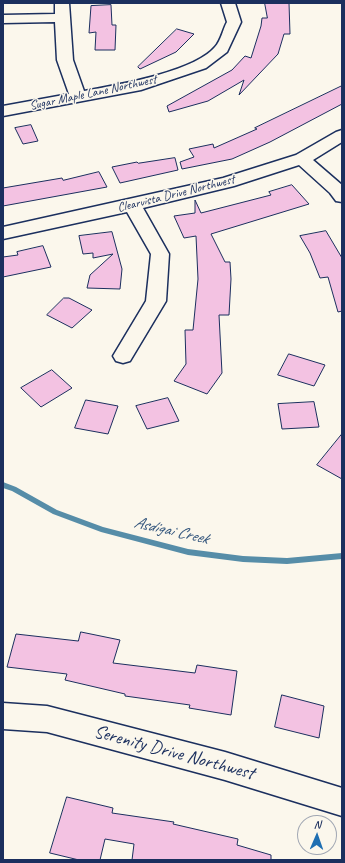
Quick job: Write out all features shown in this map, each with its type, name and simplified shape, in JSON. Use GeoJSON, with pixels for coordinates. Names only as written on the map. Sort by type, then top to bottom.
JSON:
{"type":"FeatureCollection","features":[{"type":"Feature","properties":{"kind":"street"},"geometry":{"type":"LineString","coordinates":[[62,3],[65,60],[78,97]]}},
{"type":"Feature","properties":{"kind":"street","name":"Sugar Maple Lane Northwest"},"geometry":{"type":"LineString","coordinates":[[3,111],[141,85],[201,65],[222,49],[234,22],[228,3]]}},
{"type":"Feature","properties":{"kind":"street"},"geometry":{"type":"LineString","coordinates":[[3,19],[62,18]]}},
{"type":"Feature","properties":{"kind":"street","name":"Clearvista Drive Northwest"},"geometry":{"type":"LineString","coordinates":[[3,233],[132,206],[228,182],[302,159],[342,135]]}},
{"type":"Feature","properties":{"kind":"street"},"geometry":{"type":"LineString","coordinates":[[302,159],[336,189],[342,197]]}},
{"type":"Feature","properties":{"kind":"street"},"geometry":{"type":"LineString","coordinates":[[123,356],[156,301],[160,254],[132,206]]}},
{"type":"Feature","properties":{"kind":"street","name":"Serenity Drive Northwest"},"geometry":{"type":"LineString","coordinates":[[3,716],[47,719],[225,766],[342,802]]}},
{"type":"Feature","properties":{"kind":"building"},"geometry":{"type":"Polygon","coordinates":[[[265,3],[289,3],[290,34],[284,34],[278,54],[239,95],[244,80],[208,101],[169,112],[167,106],[232,70],[245,56],[251,58],[262,18],[267,18],[265,3]]]}},
{"type":"Feature","properties":{"kind":"building"},"geometry":{"type":"Polygon","coordinates":[[[111,5],[112,25],[116,25],[115,50],[95,50],[96,32],[89,33],[91,6],[111,5]]]}},
{"type":"Feature","properties":{"kind":"building"},"geometry":{"type":"Polygon","coordinates":[[[177,29],[194,34],[176,52],[140,69],[138,67],[177,29]]]}},
{"type":"Feature","properties":{"kind":"building"},"geometry":{"type":"Polygon","coordinates":[[[342,86],[342,104],[270,142],[232,159],[182,169],[180,162],[194,157],[189,149],[213,144],[214,148],[257,129],[255,128],[342,86]]]}},
{"type":"Feature","properties":{"kind":"building"},"geometry":{"type":"Polygon","coordinates":[[[31,125],[38,141],[23,144],[15,128],[31,125]]]}},
{"type":"Feature","properties":{"kind":"building"},"geometry":{"type":"Polygon","coordinates":[[[175,158],[178,170],[120,183],[112,167],[137,162],[175,158]]]}},
{"type":"Feature","properties":{"kind":"building"},"geometry":{"type":"Polygon","coordinates":[[[99,172],[107,187],[3,206],[3,188],[62,178],[63,180],[99,172]]]}},
{"type":"Feature","properties":{"kind":"building"},"geometry":{"type":"Polygon","coordinates":[[[292,185],[309,204],[211,234],[225,262],[230,262],[231,279],[229,315],[219,315],[222,373],[207,394],[174,381],[186,364],[185,330],[193,330],[198,279],[196,236],[184,238],[174,216],[195,213],[195,200],[201,213],[271,195],[269,192],[292,185]]]}},
{"type":"Feature","properties":{"kind":"building"},"geometry":{"type":"Polygon","coordinates":[[[326,231],[342,258],[342,311],[338,312],[328,277],[320,278],[310,253],[300,236],[326,231]]]}},
{"type":"Feature","properties":{"kind":"building"},"geometry":{"type":"Polygon","coordinates":[[[112,232],[122,269],[120,289],[87,288],[90,275],[113,254],[93,258],[93,253],[83,254],[79,236],[112,232]]]}},
{"type":"Feature","properties":{"kind":"building"},"geometry":{"type":"Polygon","coordinates":[[[43,246],[51,267],[3,277],[3,257],[18,255],[17,252],[43,246]]]}},
{"type":"Feature","properties":{"kind":"building"},"geometry":{"type":"Polygon","coordinates":[[[64,298],[69,298],[92,310],[72,328],[47,315],[64,298]]]}},
{"type":"Feature","properties":{"kind":"building"},"geometry":{"type":"Polygon","coordinates":[[[289,354],[325,365],[314,386],[278,375],[289,354]]]}},
{"type":"Feature","properties":{"kind":"building"},"geometry":{"type":"Polygon","coordinates":[[[52,370],[72,388],[41,407],[21,388],[52,370]]]}},
{"type":"Feature","properties":{"kind":"building"},"geometry":{"type":"Polygon","coordinates":[[[168,398],[179,421],[147,429],[136,406],[168,398]]]}},
{"type":"Feature","properties":{"kind":"building"},"geometry":{"type":"Polygon","coordinates":[[[86,400],[118,406],[108,434],[75,428],[86,400]]]}},
{"type":"Feature","properties":{"kind":"building"},"geometry":{"type":"Polygon","coordinates":[[[314,402],[319,427],[282,429],[278,404],[314,402]]]}},
{"type":"Feature","properties":{"kind":"building"},"geometry":{"type":"Polygon","coordinates":[[[342,434],[342,479],[317,465],[342,434]]]}},
{"type":"Feature","properties":{"kind":"building"},"geometry":{"type":"Polygon","coordinates":[[[81,632],[120,640],[113,663],[195,673],[197,665],[237,671],[231,715],[189,708],[190,705],[125,696],[125,694],[65,680],[67,674],[7,667],[16,634],[78,641],[81,632]]]}},
{"type":"Feature","properties":{"kind":"building"},"geometry":{"type":"Polygon","coordinates":[[[282,695],[324,706],[319,738],[275,727],[282,695]]]}},
{"type":"Feature","properties":{"kind":"building"},"geometry":{"type":"Polygon","coordinates":[[[67,797],[113,808],[112,813],[174,822],[173,824],[238,839],[237,845],[271,855],[271,860],[132,860],[134,844],[105,839],[100,860],[79,860],[50,853],[67,797]]]}},
{"type":"Feature","properties":{"kind":"waterway","name":"Asdigai Creek"},"geometry":{"type":"LineString","coordinates":[[3,485],[14,489],[55,512],[103,530],[188,552],[243,559],[287,561],[342,556]]}}]}
